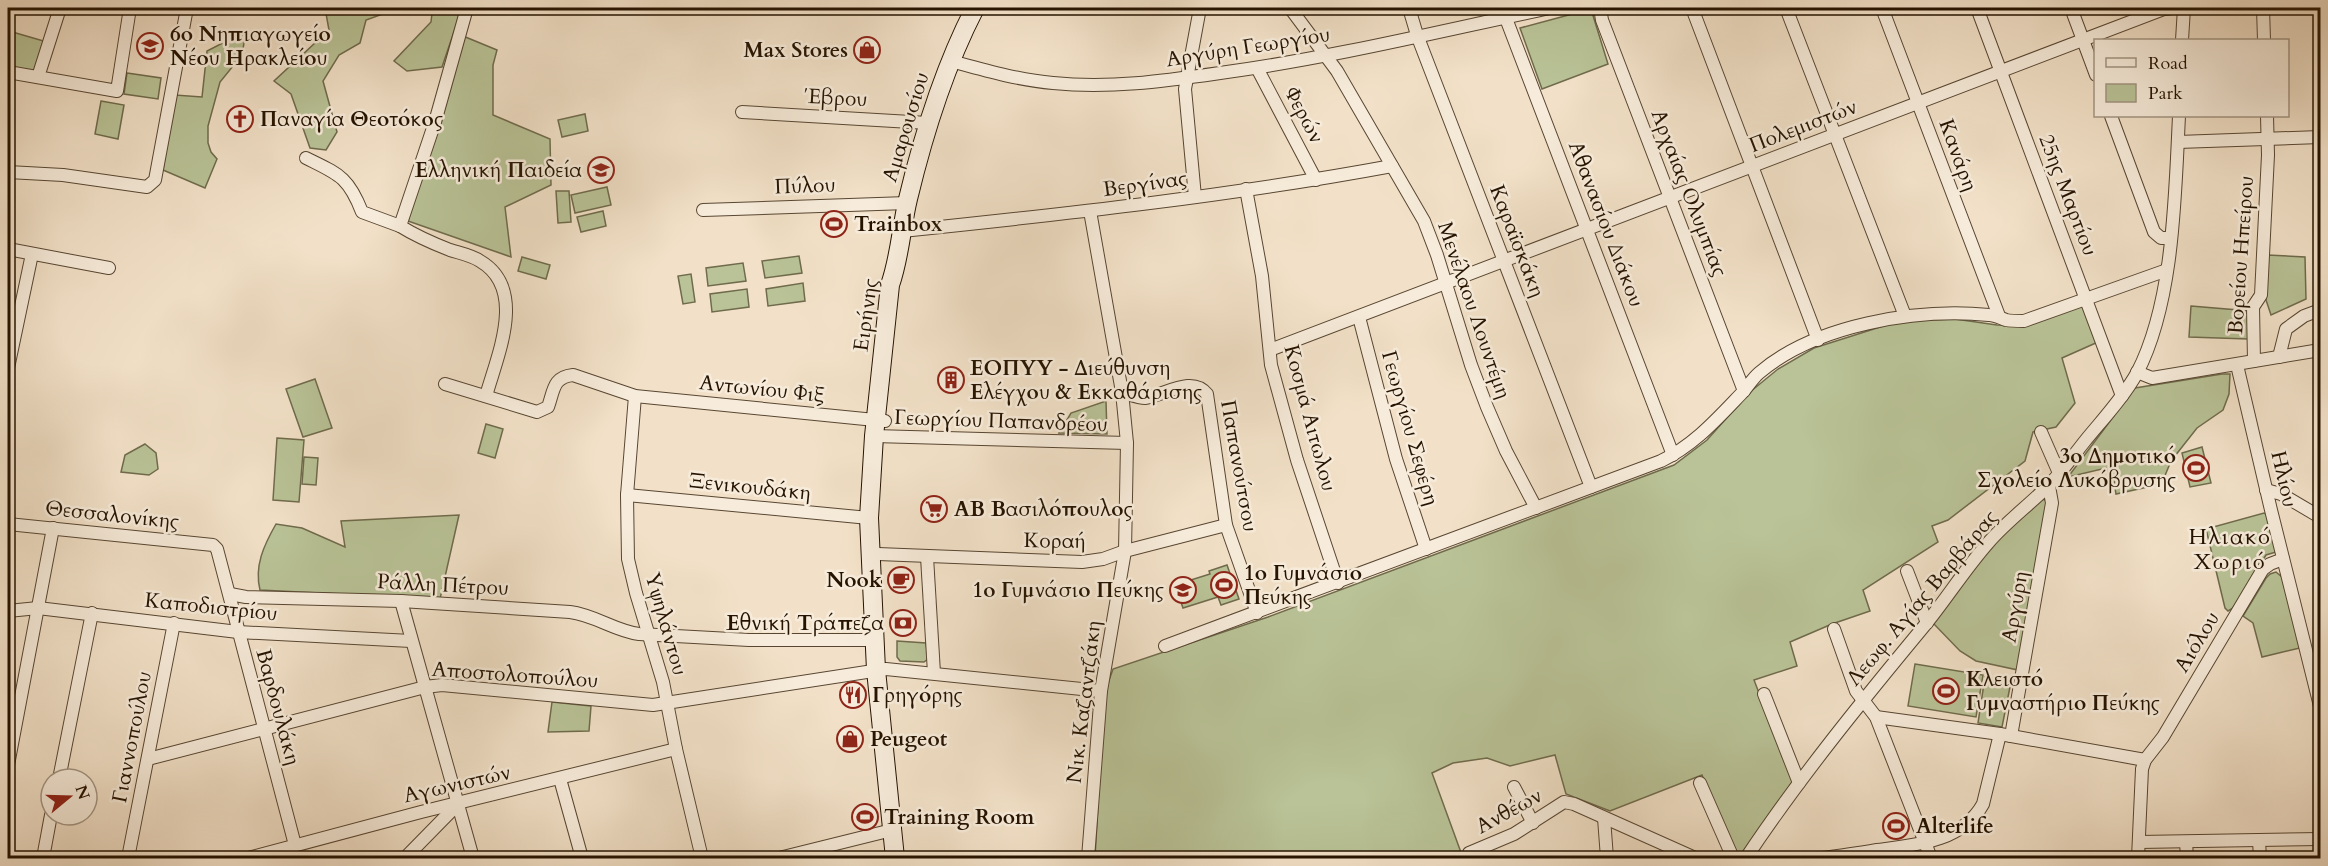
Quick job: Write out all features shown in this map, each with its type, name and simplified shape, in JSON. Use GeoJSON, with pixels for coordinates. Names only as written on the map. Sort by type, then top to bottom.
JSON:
{"type":"FeatureCollection","features":[{"type":"Feature","properties":{"kind":"main road","name":"Αμαρουσίου"},"geometry":{"type":"LineString","coordinates":[[897,264],[907,203],[935,99],[975,8]]}},
{"type":"Feature","properties":{"kind":"main road","name":"Ειρήνης"},"geometry":{"type":"LineString","coordinates":[[897,264],[890,285],[879,429],[869,518],[874,640],[881,670],[906,858]]}},
{"type":"Feature","properties":{"kind":"main road","name":"Ειρήνης"},"geometry":{"type":"LineString","coordinates":[[879,429],[878,554],[881,670],[895,858]]}},
{"type":"Feature","properties":{"kind":"street"},"geometry":{"type":"LineString","coordinates":[[38,77],[60,8]]}},
{"type":"Feature","properties":{"kind":"street"},"geometry":{"type":"LineString","coordinates":[[8,72],[117,91],[130,8]]}},
{"type":"Feature","properties":{"kind":"street"},"geometry":{"type":"LineString","coordinates":[[8,172],[63,175],[147,187],[151,184],[155,180],[187,8]]}},
{"type":"Feature","properties":{"kind":"street"},"geometry":{"type":"LineString","coordinates":[[400,226],[435,122],[467,8]]}},
{"type":"Feature","properties":{"kind":"street"},"geometry":{"type":"LineString","coordinates":[[1195,197],[1186,78],[1200,8]]}},
{"type":"Feature","properties":{"kind":"street","name":"Μενέλαου Λουντέμη"},"geometry":{"type":"LineString","coordinates":[[1290,8],[1337,71],[1424,221],[1447,283],[1471,365],[1487,407],[1506,451],[1536,508]]}},
{"type":"Feature","properties":{"kind":"street","name":"Καραϊσκάκη"},"geometry":{"type":"LineString","coordinates":[[1409,8],[1417,35],[1591,487]]}},
{"type":"Feature","properties":{"kind":"street","name":"Αργύρη Γεωργίου"},"geometry":{"type":"LineString","coordinates":[[951,61],[1013,77],[1051,83],[1122,86],[1257,68],[1325,56],[1504,12],[1550,8]]}},
{"type":"Feature","properties":{"kind":"street","name":"Αρχαίας Ολυμπίας"},"geometry":{"type":"LineString","coordinates":[[1600,8],[1602,20],[1744,391]]}},
{"type":"Feature","properties":{"kind":"street"},"geometry":{"type":"LineString","coordinates":[[1692,8],[1818,340]]}},
{"type":"Feature","properties":{"kind":"street"},"geometry":{"type":"LineString","coordinates":[[1786,8],[1905,316]]}},
{"type":"Feature","properties":{"kind":"street","name":"Κανάρη"},"geometry":{"type":"LineString","coordinates":[[1882,8],[1999,316]]}},
{"type":"Feature","properties":{"kind":"street","name":"25ης Μαρτίου"},"geometry":{"type":"LineString","coordinates":[[1977,8],[2122,396]]}},
{"type":"Feature","properties":{"kind":"street"},"geometry":{"type":"LineString","coordinates":[[2070,8],[2094,70]]}},
{"type":"Feature","properties":{"kind":"street","name":"Πολεμιστών"},"geometry":{"type":"LineString","coordinates":[[1270,350],[2164,9],[2173,8]]}},
{"type":"Feature","properties":{"kind":"street"},"geometry":{"type":"LineString","coordinates":[[2182,39],[2184,8]]}},
{"type":"Feature","properties":{"kind":"street"},"geometry":{"type":"LineString","coordinates":[[2264,8],[2264,39]]}},
{"type":"Feature","properties":{"kind":"street","name":"Αθανασίου Διάκου"},"geometry":{"type":"LineString","coordinates":[[1504,12],[1673,455]]}},
{"type":"Feature","properties":{"kind":"street","name":"Φερών"},"geometry":{"type":"LineString","coordinates":[[1257,68],[1316,180]]}},
{"type":"Feature","properties":{"kind":"street","name":"Έβρου"},"geometry":{"type":"LineString","coordinates":[[742,112],[928,123]]}},
{"type":"Feature","properties":{"kind":"street"},"geometry":{"type":"LineString","coordinates":[[2111,117],[2154,232],[2161,238],[2171,238]]}},
{"type":"Feature","properties":{"kind":"street","name":"Λεωφ. Αγίας Βαρβάρας"},"geometry":{"type":"LineString","coordinates":[[1746,858],[1862,700],[1927,622],[1989,541],[2049,486],[2122,396],[2138,372],[2153,330],[2167,270],[2179,117]]}},
{"type":"Feature","properties":{"kind":"street","name":"Βορείου Ηπείρου"},"geometry":{"type":"LineString","coordinates":[[2254,361],[2253,307],[2261,295],[2267,117]]}},
{"type":"Feature","properties":{"kind":"street"},"geometry":{"type":"LineString","coordinates":[[2178,142],[2320,137]]}},
{"type":"Feature","properties":{"kind":"street"},"geometry":{"type":"LineString","coordinates":[[306,158],[340,176],[350,185],[362,212],[400,226],[420,238],[480,260],[491,270],[501,285],[508,319],[486,396],[445,384]]}},
{"type":"Feature","properties":{"kind":"street","name":"Βεργίνας"},"geometry":{"type":"LineString","coordinates":[[902,231],[1090,211],[1316,180],[1392,166]]}},
{"type":"Feature","properties":{"kind":"street","name":"Κοσμά Αιτωλου"},"geometry":{"type":"LineString","coordinates":[[1246,189],[1262,276],[1271,365],[1297,460],[1338,583]]}},
{"type":"Feature","properties":{"kind":"street","name":"Πύλου"},"geometry":{"type":"LineString","coordinates":[[703,210],[907,203]]}},
{"type":"Feature","properties":{"kind":"street"},"geometry":{"type":"LineString","coordinates":[[1090,211],[1122,392]]}},
{"type":"Feature","properties":{"kind":"street"},"geometry":{"type":"LineString","coordinates":[[8,249],[110,268]]}},
{"type":"Feature","properties":{"kind":"street"},"geometry":{"type":"LineString","coordinates":[[8,368],[32,254]]}},
{"type":"Feature","properties":{"kind":"street"},"geometry":{"type":"LineString","coordinates":[[1165,646],[1338,583],[1673,455],[1704,433],[1757,375],[1782,356],[1818,340],[1874,322],[1905,316],[1988,315],[1999,316],[2007,320],[2024,321],[2167,270]]}},
{"type":"Feature","properties":{"kind":"street"},"geometry":{"type":"LineString","coordinates":[[2278,357],[2286,329],[2304,316],[2320,310]]}},
{"type":"Feature","properties":{"kind":"street","name":"Γεωργίου Σεφέρη"},"geometry":{"type":"LineString","coordinates":[[1359,317],[1396,459],[1426,549]]}},
{"type":"Feature","properties":{"kind":"street"},"geometry":{"type":"LineString","coordinates":[[2138,372],[2152,378],[2278,357],[2320,354]]}},
{"type":"Feature","properties":{"kind":"street","name":"Ηλίου"},"geometry":{"type":"LineString","coordinates":[[2237,365],[2320,706]]}},
{"type":"Feature","properties":{"kind":"street","name":"Αντωνίου Φιξ"},"geometry":{"type":"LineString","coordinates":[[486,396],[537,412],[548,407],[557,381],[563,376],[573,375],[635,396],[879,429]]}},
{"type":"Feature","properties":{"kind":"street","name":"Παπανούτσου"},"geometry":{"type":"LineString","coordinates":[[1122,392],[1144,398],[1193,385],[1202,387],[1207,394],[1226,525],[1257,613]]}},
{"type":"Feature","properties":{"kind":"street","name":"Νικ. Καζαντζάκη"},"geometry":{"type":"LineString","coordinates":[[1088,858],[1101,691],[1125,551],[1127,443],[1122,392]]}},
{"type":"Feature","properties":{"kind":"street","name":"Υψηλάντου"},"geometry":{"type":"LineString","coordinates":[[635,396],[627,495],[628,559],[636,593],[658,660],[702,858]]}},
{"type":"Feature","properties":{"kind":"street","name":"Γεωργίου Παπανδρέου"},"geometry":{"type":"LineString","coordinates":[[879,429],[1127,443]]}},
{"type":"Feature","properties":{"kind":"street"},"geometry":{"type":"LineString","coordinates":[[2041,432],[2059,473]]}},
{"type":"Feature","properties":{"kind":"street","name":"Αργύρη"},"geometry":{"type":"LineString","coordinates":[[1821,858],[1926,844],[1947,837],[1978,813],[2005,735],[2052,503],[2049,486]]}},
{"type":"Feature","properties":{"kind":"street"},"geometry":{"type":"LineString","coordinates":[[2266,490],[2281,494],[2320,517]]}},
{"type":"Feature","properties":{"kind":"street","name":"Ξενικουδάκη"},"geometry":{"type":"LineString","coordinates":[[627,495],[869,518]]}},
{"type":"Feature","properties":{"kind":"street","name":"Θεσσαλονίκης"},"geometry":{"type":"LineString","coordinates":[[8,524],[213,545]]}},
{"type":"Feature","properties":{"kind":"street","name":"Κοραή"},"geometry":{"type":"LineString","coordinates":[[878,554],[1082,562],[1103,559],[1125,551],[1226,525]]}},
{"type":"Feature","properties":{"kind":"street"},"geometry":{"type":"LineString","coordinates":[[8,765],[53,528]]}},
{"type":"Feature","properties":{"kind":"street","name":"Βαρδουλάκη"},"geometry":{"type":"LineString","coordinates":[[213,545],[217,549],[231,594],[238,632],[295,845]]}},
{"type":"Feature","properties":{"kind":"street"},"geometry":{"type":"LineString","coordinates":[[927,557],[934,673]]}},
{"type":"Feature","properties":{"kind":"street","name":"Αιόλου"},"geometry":{"type":"LineString","coordinates":[[2145,760],[2163,737],[2263,569],[2283,559]]}},
{"type":"Feature","properties":{"kind":"street"},"geometry":{"type":"LineString","coordinates":[[1907,571],[1927,622]]}},
{"type":"Feature","properties":{"kind":"street","name":"Ράλλη Πέτρου"},"geometry":{"type":"LineString","coordinates":[[231,594],[246,597],[401,602],[582,613],[632,633],[649,635],[761,640],[874,640]]}},
{"type":"Feature","properties":{"kind":"street"},"geometry":{"type":"LineString","coordinates":[[401,602],[473,858]]}},
{"type":"Feature","properties":{"kind":"street","name":"Καποδιστρίου"},"geometry":{"type":"LineString","coordinates":[[8,611],[38,608],[238,632],[411,641]]}},
{"type":"Feature","properties":{"kind":"street"},"geometry":{"type":"LineString","coordinates":[[61,767],[92,614]]}},
{"type":"Feature","properties":{"kind":"street","name":"Γιαννοπούλου"},"geometry":{"type":"LineString","coordinates":[[128,858],[174,623]]}},
{"type":"Feature","properties":{"kind":"street"},"geometry":{"type":"LineString","coordinates":[[1834,628],[1856,691],[1876,717],[1931,858]]}},
{"type":"Feature","properties":{"kind":"street","name":"Αποστολοπούλου"},"geometry":{"type":"LineString","coordinates":[[148,759],[425,687],[442,685],[653,705],[881,670],[934,673],[1101,691]]}},
{"type":"Feature","properties":{"kind":"street"},"geometry":{"type":"LineString","coordinates":[[1764,694],[1799,783]]}},
{"type":"Feature","properties":{"kind":"street"},"geometry":{"type":"LineString","coordinates":[[1876,717],[2005,735],[2145,760],[2142,769],[2138,858]]}},
{"type":"Feature","properties":{"kind":"street","name":"Αγωνιστών"},"geometry":{"type":"LineString","coordinates":[[248,858],[421,812],[676,749]]}},
{"type":"Feature","properties":{"kind":"street"},"geometry":{"type":"LineString","coordinates":[[560,779],[582,858]]}},
{"type":"Feature","properties":{"kind":"street"},"geometry":{"type":"LineString","coordinates":[[1700,783],[1733,858]]}},
{"type":"Feature","properties":{"kind":"street"},"geometry":{"type":"LineString","coordinates":[[1514,787],[1533,823]]}},
{"type":"Feature","properties":{"kind":"street","name":"Ανθέων"},"geometry":{"type":"LineString","coordinates":[[1468,858],[1469,853],[1498,842],[1533,823],[1564,802],[1574,804],[1604,818]]}},
{"type":"Feature","properties":{"kind":"street"},"geometry":{"type":"LineString","coordinates":[[405,858],[458,804]]}},
{"type":"Feature","properties":{"kind":"street"},"geometry":{"type":"LineString","coordinates":[[421,812],[433,831]]}},
{"type":"Feature","properties":{"kind":"street"},"geometry":{"type":"LineString","coordinates":[[1606,858],[1604,818],[1695,858]]}},
{"type":"Feature","properties":{"kind":"street"},"geometry":{"type":"LineString","coordinates":[[43,858],[49,827]]}},
{"type":"Feature","properties":{"kind":"street"},"geometry":{"type":"LineString","coordinates":[[779,858],[892,830]]}},
{"type":"Feature","properties":{"kind":"street"},"geometry":{"type":"LineString","coordinates":[[2139,842],[2320,839]]}},
{"type":"Feature","properties":{"kind":"street"},"geometry":{"type":"LineString","coordinates":[[2259,841],[2260,858]]}},
{"type":"Feature","properties":{"kind":"street"},"geometry":{"type":"LineString","coordinates":[[2186,842],[2187,858]]}},
{"type":"Feature","properties":{"kind":"green space"},"geometry":{"type":"Polygon","coordinates":[[[325,8],[462,8],[442,67],[407,71],[394,61],[431,22],[432,13],[391,11],[366,20],[360,43],[339,55],[323,81],[337,132],[326,150],[310,148],[291,94],[274,81],[329,30],[325,8]]]}},
{"type":"Feature","properties":{"kind":"green space"},"geometry":{"type":"Polygon","coordinates":[[[1591,9],[1608,64],[1542,89],[1520,28],[1591,9]]]}},
{"type":"Feature","properties":{"kind":"green space"},"geometry":{"type":"Polygon","coordinates":[[[9,31],[47,42],[37,74],[8,69],[9,31]]]}},
{"type":"Feature","properties":{"kind":"green space"},"geometry":{"type":"Polygon","coordinates":[[[246,31],[242,55],[220,82],[208,126],[208,143],[217,159],[205,188],[163,170],[175,95],[202,97],[207,51],[246,31]]]}},
{"type":"Feature","properties":{"kind":"green space"},"geometry":{"type":"Polygon","coordinates":[[[463,36],[497,50],[493,65],[493,115],[550,139],[551,185],[505,207],[511,257],[408,221],[463,36]]]}},
{"type":"Feature","properties":{"kind":"green space"},"geometry":{"type":"Polygon","coordinates":[[[127,73],[161,78],[158,99],[124,94],[127,73]]]}},
{"type":"Feature","properties":{"kind":"green space"},"geometry":{"type":"Polygon","coordinates":[[[101,101],[124,105],[118,139],[95,134],[101,101]]]}},
{"type":"Feature","properties":{"kind":"green space"},"geometry":{"type":"Polygon","coordinates":[[[585,114],[588,131],[562,137],[558,120],[585,114]]]}},
{"type":"Feature","properties":{"kind":"green space"},"geometry":{"type":"Polygon","coordinates":[[[607,187],[611,205],[575,213],[571,195],[607,187]]]}},
{"type":"Feature","properties":{"kind":"green space"},"geometry":{"type":"Polygon","coordinates":[[[556,191],[569,191],[571,222],[558,223],[556,191]]]}},
{"type":"Feature","properties":{"kind":"green space"},"geometry":{"type":"Polygon","coordinates":[[[603,211],[606,226],[581,232],[577,217],[603,211]]]}},
{"type":"Feature","properties":{"kind":"green space"},"geometry":{"type":"Polygon","coordinates":[[[2267,255],[2305,257],[2306,299],[2271,315],[2266,300],[2267,255]]]}},
{"type":"Feature","properties":{"kind":"green space"},"geometry":{"type":"Polygon","coordinates":[[[799,256],[802,273],[765,278],[762,261],[799,256]]]}},
{"type":"Feature","properties":{"kind":"green space"},"geometry":{"type":"Polygon","coordinates":[[[522,257],[550,265],[546,279],[518,271],[522,257]]]}},
{"type":"Feature","properties":{"kind":"green space"},"geometry":{"type":"Polygon","coordinates":[[[743,263],[746,281],[708,286],[706,268],[743,263]]]}},
{"type":"Feature","properties":{"kind":"green space"},"geometry":{"type":"Polygon","coordinates":[[[691,274],[695,302],[683,304],[678,276],[691,274]]]}},
{"type":"Feature","properties":{"kind":"green space"},"geometry":{"type":"Polygon","coordinates":[[[803,283],[805,301],[768,306],[766,289],[803,283]]]}},
{"type":"Feature","properties":{"kind":"green space"},"geometry":{"type":"Polygon","coordinates":[[[747,289],[749,307],[712,312],[710,294],[747,289]]]}},
{"type":"Feature","properties":{"kind":"green space"},"geometry":{"type":"Polygon","coordinates":[[[2085,302],[2098,342],[2062,358],[2075,403],[2056,427],[2033,432],[2025,461],[1948,520],[1932,526],[1938,542],[1863,590],[1870,611],[1790,642],[1797,666],[1754,680],[1793,781],[1740,858],[1736,858],[1702,775],[1610,811],[1566,794],[1555,755],[1510,766],[1487,758],[1453,763],[1432,773],[1463,858],[1095,858],[1104,695],[1113,669],[1268,617],[1674,465],[1707,440],[1750,392],[1778,369],[1814,348],[1899,321],[1955,319],[2024,326],[2085,302]]]}},
{"type":"Feature","properties":{"kind":"green space"},"geometry":{"type":"Polygon","coordinates":[[[2191,306],[2250,311],[2248,339],[2189,337],[2191,306]]]}},
{"type":"Feature","properties":{"kind":"green space"},"geometry":{"type":"Polygon","coordinates":[[[2230,374],[2229,394],[2223,410],[2197,428],[2171,461],[2164,478],[2152,486],[2116,494],[2114,481],[2106,468],[2068,477],[2135,388],[2230,374]]]}},
{"type":"Feature","properties":{"kind":"green space"},"geometry":{"type":"Polygon","coordinates":[[[315,379],[332,428],[303,437],[286,389],[315,379]]]}},
{"type":"Feature","properties":{"kind":"green space"},"geometry":{"type":"Polygon","coordinates":[[[1106,401],[1107,434],[1059,433],[1071,413],[1106,401]]]}},
{"type":"Feature","properties":{"kind":"green space"},"geometry":{"type":"Polygon","coordinates":[[[486,424],[503,429],[495,458],[478,453],[486,424]]]}},
{"type":"Feature","properties":{"kind":"green space"},"geometry":{"type":"Polygon","coordinates":[[[277,438],[304,440],[299,502],[273,500],[277,438]]]}},
{"type":"Feature","properties":{"kind":"green space"},"geometry":{"type":"Polygon","coordinates":[[[145,444],[156,453],[158,469],[149,475],[121,472],[125,455],[145,444]]]}},
{"type":"Feature","properties":{"kind":"green space","name":"3ο Δημοτικό Σχολείο Λυκόβρυσης"},"geometry":{"type":"Polygon","coordinates":[[[2202,447],[2211,483],[2190,487],[2182,453],[2202,447]]]}},
{"type":"Feature","properties":{"kind":"green space"},"geometry":{"type":"Polygon","coordinates":[[[304,457],[318,458],[316,485],[302,484],[304,457]]]}},
{"type":"Feature","properties":{"kind":"green space"},"geometry":{"type":"Polygon","coordinates":[[[2042,499],[2048,506],[2018,670],[1976,661],[1960,651],[1933,623],[1991,543],[2042,499]]]}},
{"type":"Feature","properties":{"kind":"green space"},"geometry":{"type":"Polygon","coordinates":[[[2264,513],[2267,515],[2276,552],[2266,555],[2233,608],[2228,611],[2225,608],[2206,529],[2264,513]]]}},
{"type":"Feature","properties":{"kind":"green space"},"geometry":{"type":"Polygon","coordinates":[[[459,515],[440,599],[260,590],[259,564],[276,524],[302,528],[345,547],[341,521],[459,515]]]}},
{"type":"Feature","properties":{"kind":"green space"},"geometry":{"type":"Polygon","coordinates":[[[1227,565],[1239,599],[1221,605],[1218,597],[1183,608],[1175,585],[1210,574],[1209,571],[1227,565]]]}},
{"type":"Feature","properties":{"kind":"green space"},"geometry":{"type":"Polygon","coordinates":[[[2276,572],[2283,578],[2300,648],[2262,657],[2253,623],[2243,616],[2266,578],[2276,572]]]}},
{"type":"Feature","properties":{"kind":"green space"},"geometry":{"type":"Polygon","coordinates":[[[897,641],[926,643],[928,659],[924,662],[900,661],[897,657],[897,641]]]}},
{"type":"Feature","properties":{"kind":"green space","name":"Κλειστό Γυμναστήριο Πεύκης"},"geometry":{"type":"Polygon","coordinates":[[[1915,664],[1983,675],[1976,717],[1908,706],[1915,664]]]}},
{"type":"Feature","properties":{"kind":"green space"},"geometry":{"type":"Polygon","coordinates":[[[1985,677],[2011,682],[2002,727],[1978,723],[1985,677]]]}},
{"type":"Feature","properties":{"kind":"green space"},"geometry":{"type":"Polygon","coordinates":[[[552,702],[591,706],[589,731],[548,732],[552,702]]]}},
{"type":"Feature","properties":{"kind":"place","name":"6ο Νηπιαγωγείο Νέου Ηρακλείου"},"geometry":{"type":"Point","coordinates":[150,46]}},
{"type":"Feature","properties":{"kind":"place","name":"Max Stores"},"geometry":{"type":"Point","coordinates":[867,50]}},
{"type":"Feature","properties":{"kind":"place","name":"Παναγία Θεοτόκος"},"geometry":{"type":"Point","coordinates":[240,119]}},
{"type":"Feature","properties":{"kind":"place","name":"Ελληνική Παιδεία"},"geometry":{"type":"Point","coordinates":[601,170]}},
{"type":"Feature","properties":{"kind":"place","name":"Trainbox"},"geometry":{"type":"Point","coordinates":[834,224]}},
{"type":"Feature","properties":{"kind":"place","name":"ΕΟΠΥΥ - Διεύθυνση Ελέγχου & Εκκαθάρισης"},"geometry":{"type":"Point","coordinates":[951,380]}},
{"type":"Feature","properties":{"kind":"place","name":"3ο Δημοτικό Σχολείο Λυκόβρυσης"},"geometry":{"type":"Point","coordinates":[2196,468]}},
{"type":"Feature","properties":{"kind":"place","name":"ΑΒ Βασιλόπουλος"},"geometry":{"type":"Point","coordinates":[934,509]}},
{"type":"Feature","properties":{"kind":"place","name":"Nook"},"geometry":{"type":"Point","coordinates":[901,580]}},
{"type":"Feature","properties":{"kind":"place","name":"1ο Γυμνάσιο Πεύκης"},"geometry":{"type":"Point","coordinates":[1224,585]}},
{"type":"Feature","properties":{"kind":"place","name":"1o Γυμνάσιο Πεύκης"},"geometry":{"type":"Point","coordinates":[1183,590]}},
{"type":"Feature","properties":{"kind":"place","name":"Εθνική Τράπεζα"},"geometry":{"type":"Point","coordinates":[903,623]}},
{"type":"Feature","properties":{"kind":"place","name":"Κλειστό Γυμναστήριο Πεύκης"},"geometry":{"type":"Point","coordinates":[1946,691]}},
{"type":"Feature","properties":{"kind":"place","name":"Γρηγόρης"},"geometry":{"type":"Point","coordinates":[853,695]}},
{"type":"Feature","properties":{"kind":"place","name":"Peugeot"},"geometry":{"type":"Point","coordinates":[850,739]}},
{"type":"Feature","properties":{"kind":"place","name":"Training Room"},"geometry":{"type":"Point","coordinates":[865,817]}},
{"type":"Feature","properties":{"kind":"place","name":"Alterlife"},"geometry":{"type":"Point","coordinates":[1896,826]}},
{"type":"Feature","properties":{"kind":"district","name":"Ηλιακό Χωριό"},"geometry":{"type":"Point","coordinates":[2230,550]}}]}
